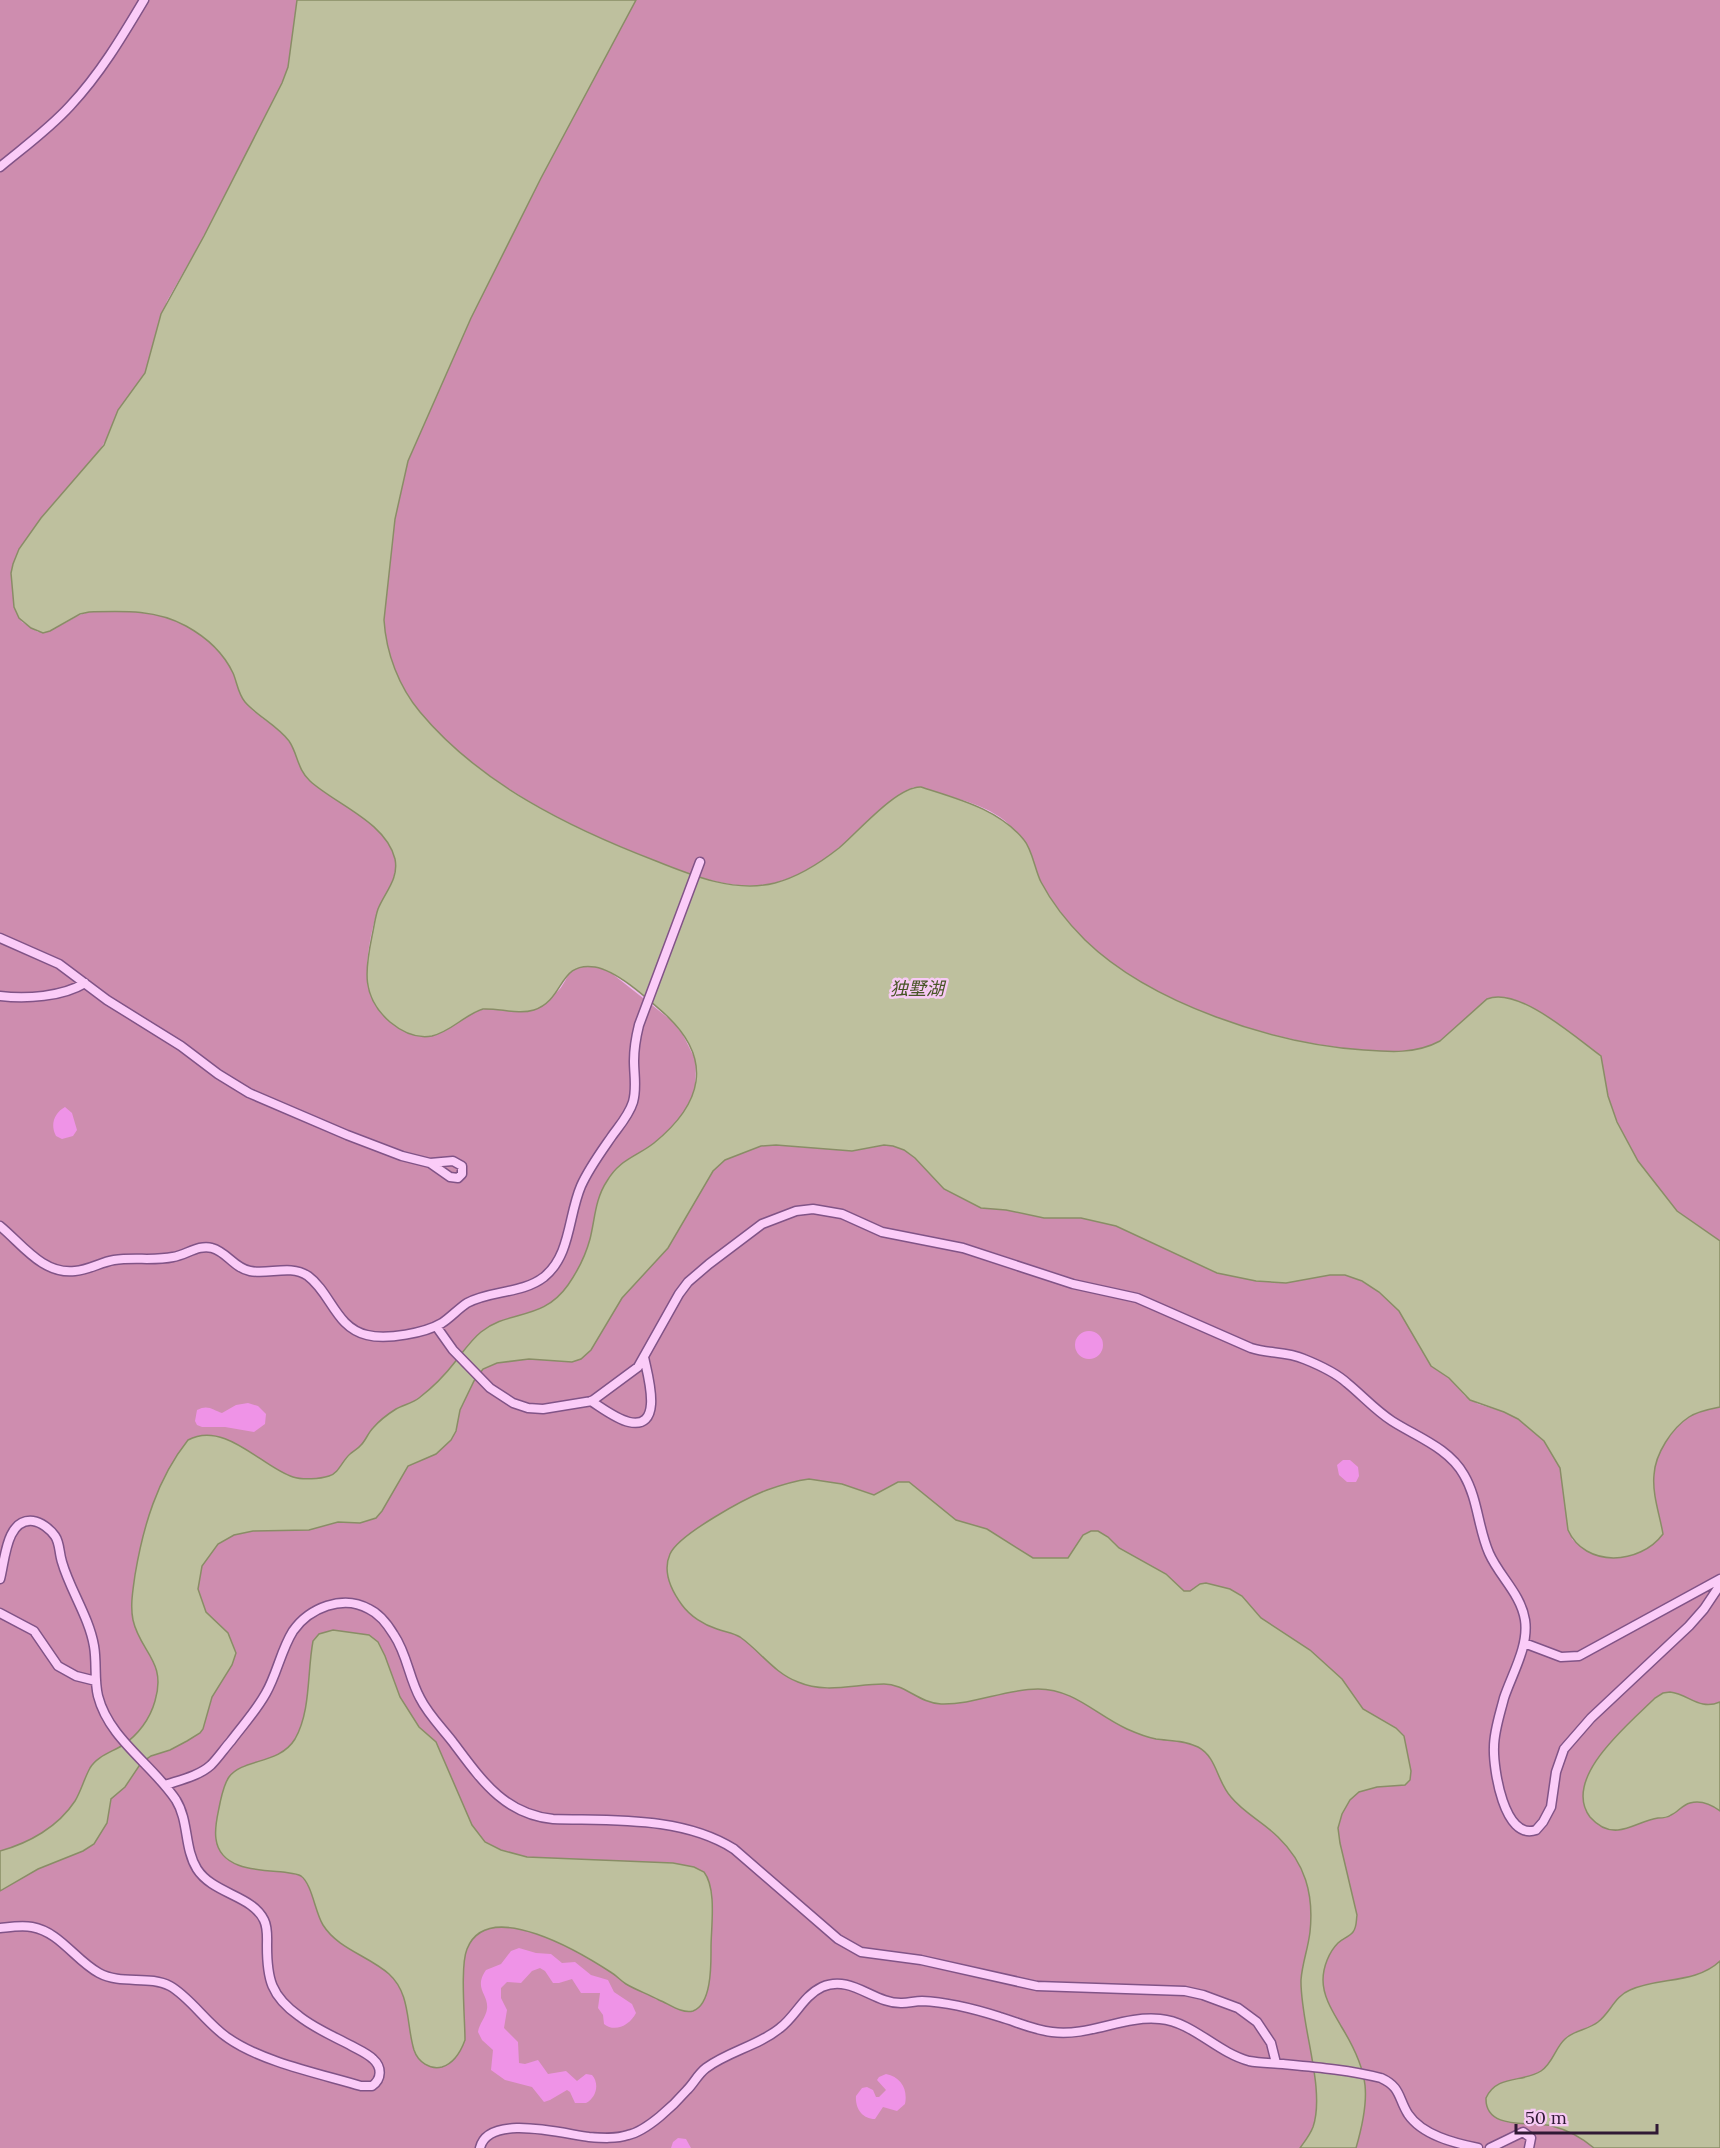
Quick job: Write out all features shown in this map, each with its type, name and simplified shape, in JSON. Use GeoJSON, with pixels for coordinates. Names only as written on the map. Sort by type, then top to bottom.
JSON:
{"type":"FeatureCollection","features":[{"type":"Feature","properties":{"kind":"lane"},"geometry":{"type":"LineString","coordinates":[[0,167],[38,137],[71,106],[100,70],[144,0]]}},
{"type":"Feature","properties":{"kind":"lane"},"geometry":{"type":"LineString","coordinates":[[0,1226],[35,1258],[59,1270],[76,1271],[129,1258],[171,1258],[200,1248],[211,1247],[248,1271],[289,1270],[303,1273],[320,1288],[343,1321],[362,1334],[376,1337],[414,1332],[436,1326],[475,1300],[496,1292],[524,1287],[537,1281],[556,1263],[568,1236],[580,1187],[601,1151],[623,1122],[633,1102],[636,1086],[635,1042],[700,862]]}},
{"type":"Feature","properties":{"kind":"lane"},"geometry":{"type":"LineString","coordinates":[[0,938],[44,956],[67,969],[126,1012],[192,1053],[241,1089],[367,1143],[408,1158],[430,1163]]}},
{"type":"Feature","properties":{"kind":"lane"},"geometry":{"type":"LineString","coordinates":[[0,996],[49,994],[74,989],[85,983]]}},
{"type":"Feature","properties":{"kind":"lane"},"geometry":{"type":"LineString","coordinates":[[436,1326],[453,1350],[486,1384],[513,1403],[535,1410],[591,1401],[632,1374],[679,1294],[693,1277],[754,1228],[781,1215],[802,1209],[836,1213],[882,1232],[963,1248],[1073,1284],[1137,1298],[1251,1348],[1265,1353],[1296,1356],[1325,1368],[1348,1383],[1366,1402],[1390,1420],[1451,1458],[1464,1474],[1472,1491],[1489,1553],[1522,1608],[1526,1628],[1524,1643],[1501,1711],[1494,1754],[1499,1785],[1508,1814],[1517,1826],[1529,1832],[1536,1830],[1548,1814],[1552,1804],[1557,1766],[1564,1749],[1592,1718],[1689,1626],[1720,1585]]}},
{"type":"Feature","properties":{"kind":"lane"},"geometry":{"type":"LineString","coordinates":[[591,1401],[626,1421],[636,1422],[645,1417],[650,1412],[652,1401],[644,1357]]}},
{"type":"Feature","properties":{"kind":"lane"},"geometry":{"type":"LineString","coordinates":[[0,1579],[8,1542],[18,1526],[32,1521],[40,1523],[52,1532],[57,1539],[64,1568],[92,1637],[98,1696],[110,1725],[165,1785],[182,1811],[191,1855],[201,1874],[218,1888],[251,1905],[263,1918],[268,1934],[269,1976],[276,1995],[307,2022],[372,2058],[378,2064],[379,2079],[370,2086],[360,2086],[248,2050],[219,2032],[169,1985],[104,1975],[88,1965],[54,1936],[37,1928],[24,1926],[0,1928]]}},
{"type":"Feature","properties":{"kind":"lane"},"geometry":{"type":"LineString","coordinates":[[1524,1643],[1560,1657],[1579,1656],[1720,1579]]}},
{"type":"Feature","properties":{"kind":"lane"},"geometry":{"type":"LineString","coordinates":[[165,1785],[201,1772],[212,1764],[260,1704],[272,1682],[291,1635],[301,1622],[321,1608],[340,1603],[357,1604],[375,1612],[392,1631],[401,1646],[414,1687],[425,1707],[482,1782],[498,1796],[522,1811],[542,1818],[661,1825],[714,1838],[734,1849],[838,1939],[861,1952],[936,1963],[1037,1986],[1185,1992],[1210,1997],[1240,2009],[1257,2022],[1271,2043],[1276,2063]]}},
{"type":"Feature","properties":{"kind":"lane"},"geometry":{"type":"LineString","coordinates":[[0,1613],[34,1631],[58,1666],[76,1676],[96,1681]]}},
{"type":"Feature","properties":{"kind":"lane"},"geometry":{"type":"LineString","coordinates":[[480,2148],[487,2135],[498,2130],[541,2129],[603,2138],[632,2134],[674,2104],[704,2070],[725,2057],[773,2034],[786,2024],[811,1994],[834,1983],[854,1987],[889,2002],[928,2002],[951,2006],[1054,2032],[1089,2031],[1143,2019],[1165,2019],[1185,2026],[1235,2056],[1253,2062],[1306,2066],[1381,2078],[1395,2086],[1409,2115],[1422,2128],[1446,2139],[1478,2148]]}},
{"type":"Feature","properties":{"kind":"lane"},"geometry":{"type":"LineString","coordinates":[[1490,2148],[1523,2132],[1531,2138],[1529,2148]]}},
{"type":"Feature","properties":{"kind":"lane"},"geometry":{"type":"LineString","coordinates":[[1490,2148],[1506,2148]]}},
{"type":"Feature","properties":{"kind":"shaded area"},"geometry":{"type":"Polygon","coordinates":[[[0,0],[297,0],[288,67],[282,83],[204,236],[167,301],[145,373],[118,410],[107,438],[96,456],[41,518],[19,549],[11,573],[14,607],[22,622],[38,632],[59,627],[89,612],[126,612],[163,616],[201,635],[219,652],[229,665],[243,699],[253,711],[284,736],[292,747],[306,777],[372,825],[390,847],[395,860],[395,874],[378,910],[367,965],[372,996],[382,1014],[389,1021],[415,1035],[433,1035],[446,1030],[475,1012],[488,1009],[507,1011],[549,996],[558,991],[577,966],[598,967],[610,972],[672,1021],[683,1035],[696,1061],[695,1088],[761,1146],[776,1145],[852,1151],[884,1145],[893,1146],[915,1158],[944,1189],[981,1208],[1006,1210],[1044,1218],[1081,1218],[1100,1221],[1168,1250],[1354,1277],[1386,1296],[1399,1311],[1431,1366],[1449,1378],[1465,1396],[1478,1404],[1518,1419],[1544,1441],[1560,1468],[1572,1539],[1594,1553],[1606,1556],[1632,1554],[1644,1550],[1663,1534],[1654,1482],[1655,1467],[1661,1450],[1676,1428],[1689,1417],[1720,1407],[1720,2148],[0,2148],[0,0]]]}},
{"type":"Feature","properties":{"kind":"shaded area"},"geometry":{"type":"Polygon","coordinates":[[[636,0],[1720,0],[1720,1241],[1677,1211],[1638,1162],[1617,1122],[1608,1096],[1601,1056],[1562,1026],[1530,1006],[1500,997],[1487,999],[1440,1041],[1422,1048],[1403,1051],[1329,1046],[1253,1029],[1215,1017],[1178,1001],[1143,983],[1112,963],[1085,940],[1062,914],[1043,886],[1020,841],[1009,825],[995,814],[973,803],[914,787],[891,801],[837,850],[797,875],[754,886],[724,883],[679,870],[557,817],[469,760],[420,712],[395,669],[384,620],[395,519],[408,461],[471,318],[541,178],[636,0]]]}},
{"type":"Feature","properties":{"kind":"sand"},"geometry":{"type":"Polygon","coordinates":[[[65,1107],[72,1113],[77,1130],[73,1136],[62,1139],[56,1136],[53,1124],[58,1113],[65,1107]]]}},
{"type":"Feature","properties":{"kind":"sand"},"geometry":{"type":"Polygon","coordinates":[[[1089,1331],[1099,1335],[1103,1345],[1099,1355],[1089,1359],[1079,1355],[1075,1345],[1079,1335],[1089,1331]]]}},
{"type":"Feature","properties":{"kind":"sand"},"geometry":{"type":"Polygon","coordinates":[[[248,1403],[258,1406],[266,1414],[265,1424],[254,1432],[225,1427],[202,1427],[195,1421],[197,1410],[201,1408],[210,1408],[222,1413],[236,1405],[248,1403]]]}},
{"type":"Feature","properties":{"kind":"sand"},"geometry":{"type":"Polygon","coordinates":[[[1343,1460],[1350,1460],[1358,1467],[1359,1476],[1356,1482],[1347,1482],[1339,1475],[1337,1465],[1343,1460]]]}},
{"type":"Feature","properties":{"kind":"sand"},"geometry":{"type":"Polygon","coordinates":[[[519,1948],[551,1954],[562,1963],[575,1962],[591,1975],[608,1980],[614,1992],[632,2004],[636,2013],[622,2026],[608,2027],[604,2024],[603,2015],[598,2008],[600,1993],[581,1993],[572,1979],[553,1983],[545,1971],[540,1968],[532,1971],[521,1983],[507,1982],[501,1988],[501,1998],[507,2010],[504,2028],[518,2042],[519,2063],[525,2064],[538,2060],[548,2074],[566,2071],[577,2081],[586,2074],[592,2075],[596,2082],[596,2090],[586,2103],[575,2103],[567,2090],[544,2102],[532,2087],[505,2080],[491,2070],[493,2050],[482,2040],[478,2032],[487,2009],[481,1987],[482,1977],[486,1970],[501,1964],[511,1951],[519,1948]]]}},
{"type":"Feature","properties":{"kind":"sand"},"geometry":{"type":"Polygon","coordinates":[[[886,2074],[896,2078],[902,2084],[905,2104],[897,2111],[883,2107],[875,2119],[870,2119],[858,2109],[856,2096],[862,2088],[867,2087],[873,2090],[876,2097],[879,2097],[886,2090],[877,2080],[886,2074]]]}},
{"type":"Feature","properties":{"kind":"sand"},"geometry":{"type":"Polygon","coordinates":[[[678,2138],[686,2139],[691,2148],[671,2148],[673,2142],[678,2138]]]}},
{"type":"Feature","properties":{"kind":"water","name":"独墅湖"},"geometry":{"type":"Polygon","coordinates":[[[297,0],[636,0],[541,178],[471,318],[408,461],[395,519],[384,620],[395,669],[406,692],[420,712],[470,761],[528,801],[591,834],[685,872],[714,881],[760,886],[800,873],[832,854],[878,811],[901,794],[921,787],[977,806],[1003,820],[1024,840],[1041,882],[1055,905],[1085,940],[1112,963],[1144,983],[1216,1017],[1292,1039],[1374,1051],[1403,1051],[1431,1045],[1440,1041],[1487,999],[1500,997],[1530,1006],[1562,1026],[1601,1056],[1608,1096],[1617,1122],[1638,1161],[1677,1211],[1720,1241],[1720,1407],[1689,1417],[1676,1428],[1661,1450],[1655,1467],[1654,1482],[1663,1534],[1653,1544],[1641,1552],[1613,1558],[1587,1551],[1576,1542],[1568,1530],[1560,1468],[1544,1441],[1518,1419],[1470,1400],[1449,1378],[1431,1366],[1399,1311],[1379,1292],[1362,1281],[1345,1275],[1330,1275],[1286,1283],[1256,1281],[1217,1273],[1116,1226],[1081,1218],[1044,1218],[1006,1210],[981,1208],[944,1189],[915,1158],[893,1146],[884,1145],[852,1151],[776,1145],[761,1146],[725,1160],[713,1171],[668,1248],[622,1298],[591,1350],[581,1359],[572,1362],[529,1359],[497,1363],[483,1369],[474,1381],[460,1410],[456,1431],[451,1440],[436,1454],[408,1466],[376,1518],[360,1523],[338,1522],[309,1530],[253,1531],[234,1535],[218,1544],[202,1566],[198,1589],[206,1612],[228,1633],[236,1653],[232,1665],[212,1697],[203,1729],[187,1741],[151,1756],[141,1763],[125,1787],[111,1799],[107,1823],[94,1844],[83,1851],[38,1869],[0,1891],[0,1851],[32,1839],[60,1819],[75,1801],[93,1764],[134,1736],[143,1726],[153,1708],[158,1676],[136,1631],[132,1614],[133,1586],[142,1539],[153,1504],[168,1471],[188,1440],[202,1435],[216,1436],[243,1448],[281,1472],[297,1478],[325,1477],[338,1470],[381,1420],[396,1409],[417,1400],[433,1386],[481,1332],[503,1320],[547,1305],[558,1297],[568,1285],[584,1257],[598,1202],[607,1181],[617,1168],[654,1143],[670,1128],[683,1113],[692,1097],[696,1081],[696,1065],[691,1048],[666,1015],[633,987],[613,974],[595,967],[574,970],[544,1005],[534,1010],[522,1012],[483,1009],[446,1031],[426,1037],[404,1032],[395,1026],[374,1003],[367,972],[377,912],[395,873],[395,859],[390,846],[371,824],[310,781],[300,766],[289,741],[243,699],[229,665],[219,652],[207,640],[186,626],[162,616],[126,612],[89,612],[80,614],[43,633],[31,628],[19,618],[14,607],[11,573],[19,549],[41,518],[104,445],[118,410],[145,373],[161,314],[204,236],[282,83],[288,67],[297,0]]]}},
{"type":"Feature","properties":{"kind":"water"},"geometry":{"type":"Polygon","coordinates":[[[809,1479],[842,1484],[874,1495],[898,1482],[909,1482],[956,1520],[987,1529],[1033,1558],[1068,1558],[1083,1535],[1091,1531],[1098,1531],[1119,1548],[1166,1574],[1184,1591],[1190,1591],[1206,1583],[1230,1589],[1242,1596],[1261,1618],[1310,1650],[1342,1679],[1363,1709],[1396,1728],[1404,1736],[1411,1771],[1410,1780],[1405,1785],[1377,1787],[1359,1792],[1350,1800],[1342,1814],[1338,1828],[1357,1915],[1353,1932],[1338,1943],[1329,1955],[1323,1980],[1329,2004],[1358,2058],[1365,2085],[1364,2114],[1356,2148],[1300,2148],[1312,2130],[1316,2112],[1315,2075],[1304,2016],[1301,1980],[1310,1932],[1309,1892],[1295,1857],[1272,1832],[1231,1797],[1204,1751],[1188,1743],[1156,1739],[1137,1733],[1074,1698],[1051,1690],[1014,1691],[965,1702],[941,1704],[933,1703],[892,1685],[873,1684],[841,1688],[809,1686],[789,1678],[740,1637],[707,1625],[685,1609],[674,1593],[667,1574],[670,1554],[676,1546],[699,1527],[744,1501],[777,1486],[809,1479]]]}},
{"type":"Feature","properties":{"kind":"water"},"geometry":{"type":"Polygon","coordinates":[[[333,1630],[369,1635],[378,1642],[400,1697],[419,1727],[436,1742],[472,1825],[485,1842],[501,1850],[527,1857],[673,1863],[694,1867],[704,1872],[711,1888],[712,1898],[711,1964],[707,1992],[699,2007],[689,2012],[680,2010],[624,1983],[598,1964],[559,1943],[514,1928],[494,1928],[478,1934],[467,1949],[463,1980],[465,2040],[459,2052],[451,2063],[438,2068],[421,2061],[414,2050],[407,2010],[396,1982],[381,1968],[345,1946],[329,1933],[320,1919],[305,1880],[294,1874],[252,1869],[233,1863],[219,1849],[216,1839],[220,1803],[229,1777],[243,1767],[280,1753],[295,1739],[304,1716],[313,1641],[319,1634],[333,1630]]]}},
{"type":"Feature","properties":{"kind":"water"},"geometry":{"type":"Polygon","coordinates":[[[1670,1692],[1706,1705],[1720,1702],[1720,1811],[1706,1804],[1694,1802],[1685,1805],[1668,1817],[1653,1819],[1628,1828],[1610,1830],[1603,1827],[1590,1817],[1583,1802],[1584,1785],[1591,1769],[1602,1752],[1630,1722],[1655,1698],[1670,1692]]]}},
{"type":"Feature","properties":{"kind":"water"},"geometry":{"type":"Polygon","coordinates":[[[1720,1961],[1720,2148],[1594,2148],[1580,2138],[1552,2126],[1511,2122],[1493,2116],[1486,2098],[1491,2090],[1503,2082],[1534,2075],[1541,2071],[1565,2039],[1598,2022],[1616,2000],[1625,1993],[1652,1983],[1700,1973],[1720,1961]]]}}]}
